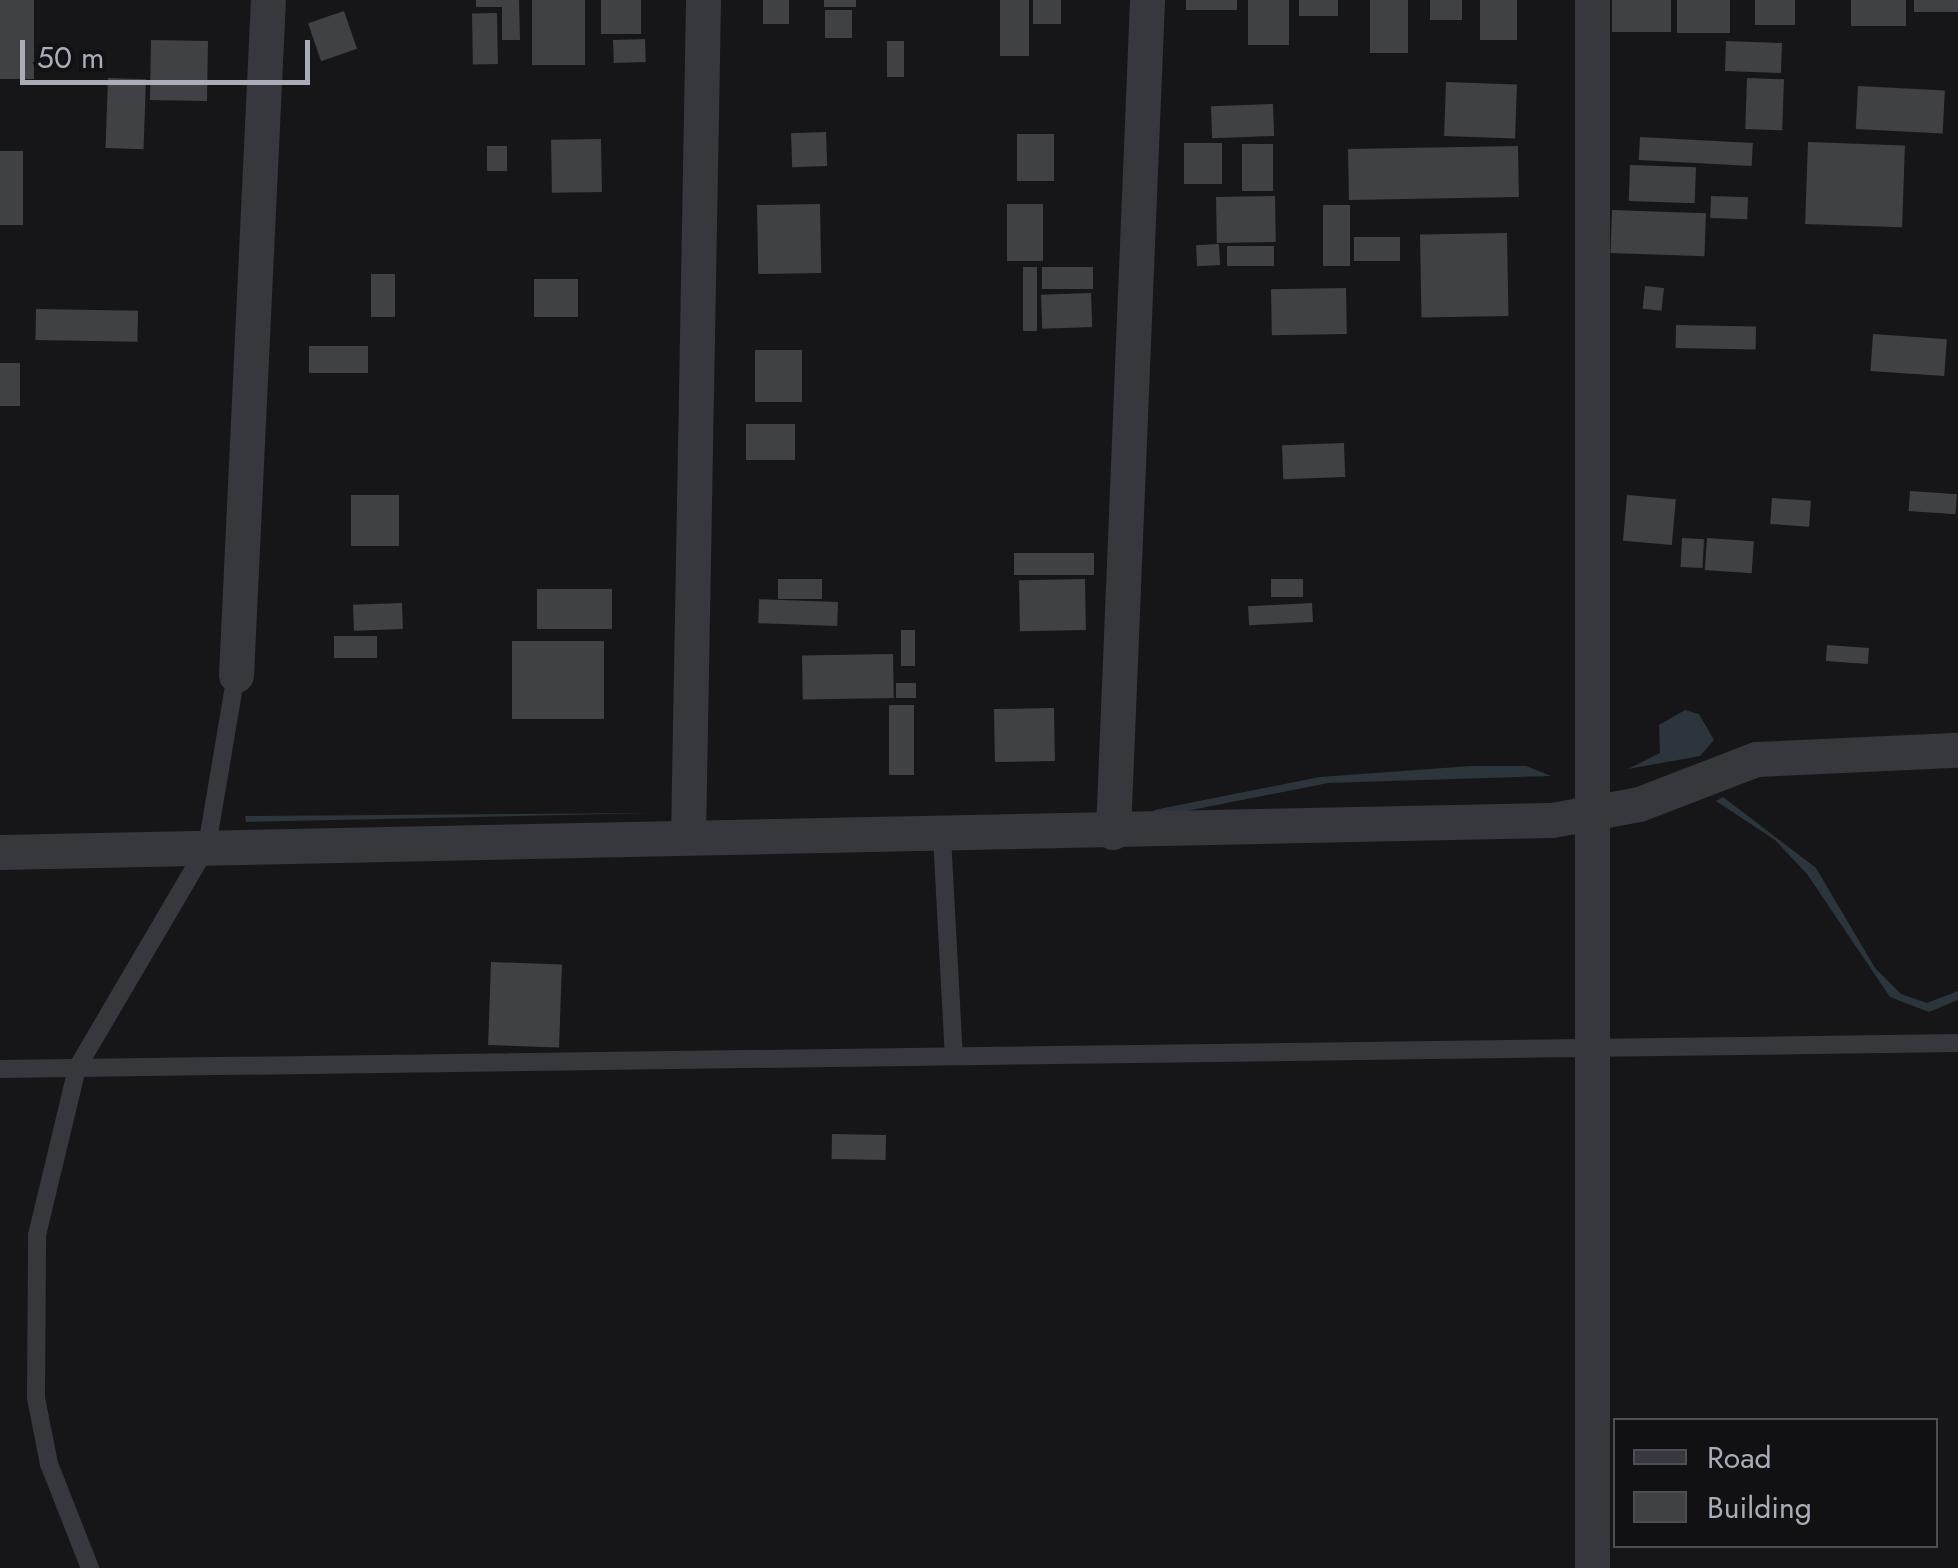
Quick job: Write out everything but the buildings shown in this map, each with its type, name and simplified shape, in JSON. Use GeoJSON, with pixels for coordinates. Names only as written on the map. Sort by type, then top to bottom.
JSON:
{"type":"FeatureCollection","features":[{"type":"Feature","properties":{"kind":"street"},"geometry":{"type":"LineString","coordinates":[[236,674],[268,0]]}},
{"type":"Feature","properties":{"kind":"street"},"geometry":{"type":"LineString","coordinates":[[688,837],[702,0]]}},
{"type":"Feature","properties":{"kind":"street"},"geometry":{"type":"LineString","coordinates":[[1113,832],[1148,0]]}},
{"type":"Feature","properties":{"kind":"street"},"geometry":{"type":"LineString","coordinates":[[1592,0],[1595,816],[1588,1048],[1592,1568]]}},
{"type":"Feature","properties":{"kind":"street"},"geometry":{"type":"LineString","coordinates":[[0,852],[688,837],[942,837],[1595,816],[1756,759],[1958,750]]}},
{"type":"Feature","properties":{"kind":"lane"},"geometry":{"type":"LineString","coordinates":[[90,1568],[49,1464],[36,1398],[36,1235],[77,1068],[206,846],[236,674]]}},
{"type":"Feature","properties":{"kind":"lane"},"geometry":{"type":"LineString","coordinates":[[942,837],[954,1056]]}},
{"type":"Feature","properties":{"kind":"lane"},"geometry":{"type":"LineString","coordinates":[[0,1069],[1958,1043]]}},
{"type":"Feature","properties":{"kind":"shaded area"},"geometry":{"type":"Polygon","coordinates":[[[1685,710],[1699,714],[1714,740],[1700,756],[1628,769],[1660,753],[1659,725],[1685,710]]]}},
{"type":"Feature","properties":{"kind":"shaded area"},"geometry":{"type":"Polygon","coordinates":[[[1526,766],[1551,776],[1328,783],[1156,817],[1154,810],[1320,777],[1526,766]]]}},
{"type":"Feature","properties":{"kind":"shaded area"},"geometry":{"type":"Polygon","coordinates":[[[1723,797],[1816,868],[1875,968],[1901,994],[1927,1003],[1958,991],[1958,1000],[1929,1012],[1890,997],[1807,874],[1775,840],[1716,801],[1723,797]]]}},
{"type":"Feature","properties":{"kind":"shaded area"},"geometry":{"type":"Polygon","coordinates":[[[651,813],[246,822],[245,816],[651,813]]]}}]}
